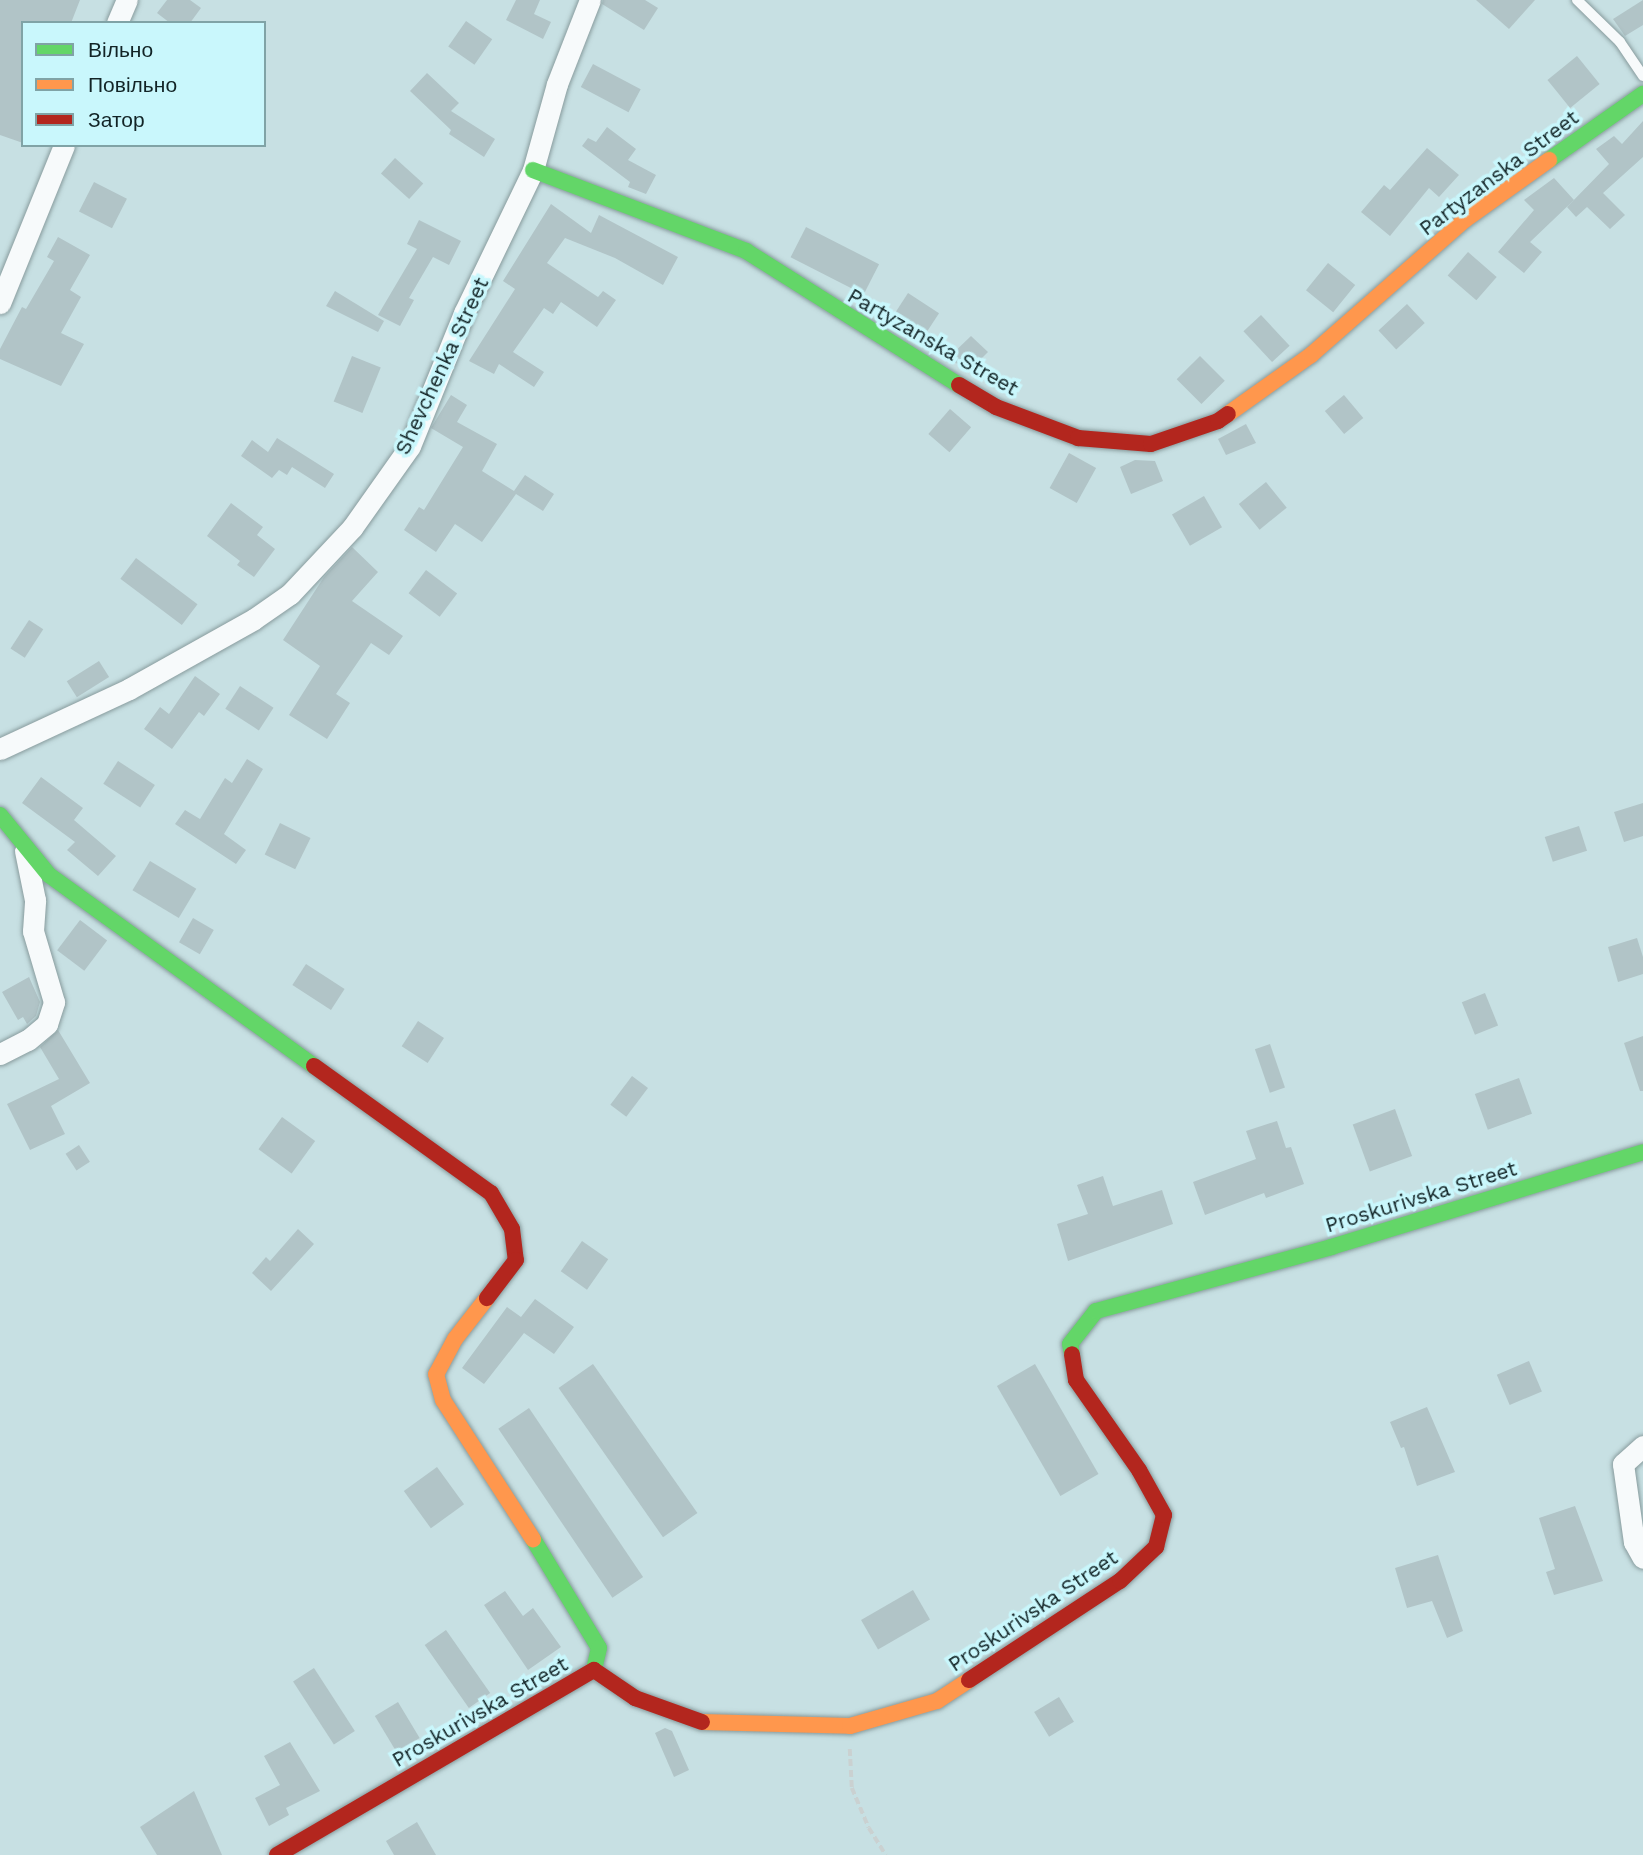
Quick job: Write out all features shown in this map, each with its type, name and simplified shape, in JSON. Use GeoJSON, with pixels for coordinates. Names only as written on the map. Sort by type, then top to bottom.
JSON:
{"type":"FeatureCollection","features":[{"type":"Feature","properties":{"kind":"street"},"geometry":{"type":"LineString","coordinates":[[118,21],[127,0]]}},
{"type":"Feature","properties":{"kind":"street","name":"Shevchenka Street"},"geometry":{"type":"LineString","coordinates":[[0,749],[129,689],[254,619],[290,594],[352,528],[410,446],[464,313],[533,170],[557,84],[590,0]]}},
{"type":"Feature","properties":{"kind":"street","name":"Partyzanska Street"},"geometry":{"type":"LineString","coordinates":[[533,170],[746,251],[872,333],[996,407],[1078,438],[1152,444],[1218,421],[1311,355],[1466,219],[1643,93]]}},
{"type":"Feature","properties":{"kind":"street"},"geometry":{"type":"LineString","coordinates":[[0,303],[63,147]]}},
{"type":"Feature","properties":{"kind":"street"},"geometry":{"type":"LineString","coordinates":[[0,815],[24,849],[49,875],[491,1193],[512,1229],[516,1260],[455,1339],[436,1374],[443,1400],[586,1622],[599,1648],[594,1670]]}},
{"type":"Feature","properties":{"kind":"street"},"geometry":{"type":"LineString","coordinates":[[0,1054],[28,1040],[47,1024],[54,1002],[33,931],[35,900],[24,849]]}},
{"type":"Feature","properties":{"kind":"street","name":"Proskurivska Street"},"geometry":{"type":"LineString","coordinates":[[278,1855],[594,1670],[635,1698],[697,1722],[850,1726],[937,1701],[1120,1581],[1156,1547],[1164,1514],[1139,1470],[1076,1380],[1070,1344],[1096,1311],[1331,1247],[1643,1152]]}},
{"type":"Feature","properties":{"kind":"street"},"geometry":{"type":"LineString","coordinates":[[1643,1446],[1623,1464],[1634,1542],[1643,1558]]}},
{"type":"Feature","properties":{"kind":"lane"},"geometry":{"type":"LineString","coordinates":[[1577,0],[1619,43],[1643,76]]}},
{"type":"Feature","properties":{"kind":"path"},"geometry":{"type":"LineString","coordinates":[[850,1726],[852,1788],[869,1828],[886,1855]]}},
{"type":"Feature","properties":{"kind":"building"},"geometry":{"type":"Polygon","coordinates":[[[0,0],[80,0],[72,21],[21,21],[21,142],[0,135],[0,0]]]}},
{"type":"Feature","properties":{"kind":"building"},"geometry":{"type":"Polygon","coordinates":[[[167,0],[190,0],[201,8],[191,21],[167,21],[157,13],[167,0]]]}},
{"type":"Feature","properties":{"kind":"building"},"geometry":{"type":"Polygon","coordinates":[[[516,0],[540,0],[534,14],[551,22],[543,39],[506,20],[516,0]]]}},
{"type":"Feature","properties":{"kind":"building"},"geometry":{"type":"Polygon","coordinates":[[[603,0],[645,0],[658,8],[644,30],[602,4],[603,0]]]}},
{"type":"Feature","properties":{"kind":"building"},"geometry":{"type":"Polygon","coordinates":[[[1476,0],[1535,0],[1509,29],[1476,0]]]}},
{"type":"Feature","properties":{"kind":"building"},"geometry":{"type":"Polygon","coordinates":[[[1643,0],[1643,25],[1625,36],[1613,19],[1643,0]]]}},
{"type":"Feature","properties":{"kind":"building"},"geometry":{"type":"Polygon","coordinates":[[[466,21],[492,39],[474,65],[448,46],[466,21]]]}},
{"type":"Feature","properties":{"kind":"building"},"geometry":{"type":"Polygon","coordinates":[[[1577,56],[1600,84],[1570,108],[1547,80],[1577,56]]]}},
{"type":"Feature","properties":{"kind":"building"},"geometry":{"type":"Polygon","coordinates":[[[593,64],[641,89],[628,112],[581,87],[593,64]]]}},
{"type":"Feature","properties":{"kind":"building"},"geometry":{"type":"Polygon","coordinates":[[[427,73],[459,103],[451,111],[495,139],[484,157],[449,134],[451,130],[410,91],[427,73]]]}},
{"type":"Feature","properties":{"kind":"building"},"geometry":{"type":"Polygon","coordinates":[[[1643,121],[1643,157],[1603,193],[1625,215],[1610,229],[1587,207],[1576,217],[1567,207],[1609,164],[1596,149],[1614,136],[1622,144],[1643,121]]]}},
{"type":"Feature","properties":{"kind":"building"},"geometry":{"type":"Polygon","coordinates":[[[607,127],[636,149],[628,160],[656,175],[646,194],[628,187],[630,182],[582,146],[588,138],[596,142],[607,127]]]}},
{"type":"Feature","properties":{"kind":"building"},"geometry":{"type":"Polygon","coordinates":[[[1427,148],[1459,175],[1439,197],[1429,188],[1390,236],[1361,212],[1384,185],[1390,190],[1427,148]]]}},
{"type":"Feature","properties":{"kind":"building"},"geometry":{"type":"Polygon","coordinates":[[[395,158],[423,183],[409,199],[381,174],[395,158]]]}},
{"type":"Feature","properties":{"kind":"building"},"geometry":{"type":"Polygon","coordinates":[[[1554,178],[1574,200],[1530,242],[1542,252],[1524,273],[1498,252],[1534,210],[1524,200],[1554,178]]]}},
{"type":"Feature","properties":{"kind":"building"},"geometry":{"type":"Polygon","coordinates":[[[94,182],[127,199],[112,228],[79,211],[94,182]]]}},
{"type":"Feature","properties":{"kind":"building"},"geometry":{"type":"Polygon","coordinates":[[[551,204],[591,233],[599,215],[678,257],[663,285],[615,258],[565,238],[547,263],[598,297],[603,291],[616,300],[597,327],[561,302],[553,314],[544,308],[513,352],[544,372],[534,387],[499,364],[494,374],[469,361],[515,289],[503,281],[551,204]]]}},
{"type":"Feature","properties":{"kind":"building"},"geometry":{"type":"Polygon","coordinates":[[[419,220],[461,241],[449,265],[433,257],[409,298],[414,300],[400,326],[378,315],[417,249],[407,244],[419,220]]]}},
{"type":"Feature","properties":{"kind":"building"},"geometry":{"type":"Polygon","coordinates":[[[806,227],[879,264],[864,295],[791,257],[806,227]]]}},
{"type":"Feature","properties":{"kind":"building"},"geometry":{"type":"Polygon","coordinates":[[[58,237],[90,255],[70,290],[81,297],[61,333],[84,344],[61,386],[0,359],[0,349],[22,307],[26,309],[54,261],[47,257],[58,237]]]}},
{"type":"Feature","properties":{"kind":"building"},"geometry":{"type":"Polygon","coordinates":[[[1468,252],[1497,277],[1476,300],[1448,275],[1468,252]]]}},
{"type":"Feature","properties":{"kind":"building"},"geometry":{"type":"Polygon","coordinates":[[[1328,263],[1355,285],[1333,312],[1306,290],[1328,263]]]}},
{"type":"Feature","properties":{"kind":"building"},"geometry":{"type":"Polygon","coordinates":[[[335,291],[384,321],[378,332],[326,306],[335,291]]]}},
{"type":"Feature","properties":{"kind":"building"},"geometry":{"type":"Polygon","coordinates":[[[908,293],[939,313],[923,338],[892,318],[908,293]]]}},
{"type":"Feature","properties":{"kind":"building"},"geometry":{"type":"Polygon","coordinates":[[[1407,304],[1425,323],[1396,350],[1378,331],[1407,304]]]}},
{"type":"Feature","properties":{"kind":"building"},"geometry":{"type":"Polygon","coordinates":[[[1261,315],[1290,346],[1272,362],[1243,331],[1261,315]]]}},
{"type":"Feature","properties":{"kind":"building"},"geometry":{"type":"Polygon","coordinates":[[[971,336],[988,352],[969,371],[948,358],[971,336]]]}},
{"type":"Feature","properties":{"kind":"building"},"geometry":{"type":"Polygon","coordinates":[[[352,356],[381,368],[362,413],[334,401],[352,356]]]}},
{"type":"Feature","properties":{"kind":"building"},"geometry":{"type":"Polygon","coordinates":[[[1200,356],[1225,381],[1201,404],[1177,379],[1200,356]]]}},
{"type":"Feature","properties":{"kind":"building"},"geometry":{"type":"Polygon","coordinates":[[[451,395],[467,405],[457,422],[497,444],[482,471],[514,491],[525,475],[554,494],[543,511],[516,494],[482,542],[455,524],[436,552],[404,530],[419,507],[424,510],[463,447],[431,428],[451,395]]]}},
{"type":"Feature","properties":{"kind":"building"},"geometry":{"type":"Polygon","coordinates":[[[1344,395],[1363,418],[1344,434],[1325,411],[1344,395]]]}},
{"type":"Feature","properties":{"kind":"building"},"geometry":{"type":"Polygon","coordinates":[[[950,409],[971,427],[949,452],[928,434],[950,409]]]}},
{"type":"Feature","properties":{"kind":"building"},"geometry":{"type":"Polygon","coordinates":[[[1246,424],[1256,443],[1226,455],[1218,439],[1246,424]]]}},
{"type":"Feature","properties":{"kind":"building"},"geometry":{"type":"Polygon","coordinates":[[[277,438],[334,474],[325,488],[292,467],[287,475],[279,470],[272,478],[241,456],[252,440],[268,452],[277,438]]]}},
{"type":"Feature","properties":{"kind":"building"},"geometry":{"type":"Polygon","coordinates":[[[1069,453],[1096,468],[1077,503],[1050,488],[1069,453]]]}},
{"type":"Feature","properties":{"kind":"building"},"geometry":{"type":"Polygon","coordinates":[[[1135,460],[1155,461],[1163,481],[1131,494],[1120,467],[1135,460]]]}},
{"type":"Feature","properties":{"kind":"building"},"geometry":{"type":"Polygon","coordinates":[[[1266,482],[1287,508],[1260,530],[1239,504],[1266,482]]]}},
{"type":"Feature","properties":{"kind":"building"},"geometry":{"type":"Polygon","coordinates":[[[1204,496],[1222,527],[1190,546],[1172,514],[1204,496]]]}},
{"type":"Feature","properties":{"kind":"building"},"geometry":{"type":"Polygon","coordinates":[[[231,503],[263,527],[257,535],[275,549],[254,577],[237,565],[240,561],[207,536],[231,503]]]}},
{"type":"Feature","properties":{"kind":"building"},"geometry":{"type":"Polygon","coordinates":[[[352,547],[378,572],[352,601],[403,636],[389,655],[371,643],[336,694],[350,703],[327,739],[289,715],[320,666],[283,640],[324,577],[352,547]]]}},
{"type":"Feature","properties":{"kind":"building"},"geometry":{"type":"Polygon","coordinates":[[[136,558],[197,604],[182,625],[120,579],[136,558]]]}},
{"type":"Feature","properties":{"kind":"building"},"geometry":{"type":"Polygon","coordinates":[[[426,570],[457,593],[440,617],[409,593],[426,570]]]}},
{"type":"Feature","properties":{"kind":"building"},"geometry":{"type":"Polygon","coordinates":[[[29,620],[43,629],[25,658],[10,649],[29,620]]]}},
{"type":"Feature","properties":{"kind":"building"},"geometry":{"type":"Polygon","coordinates":[[[99,661],[109,677],[77,697],[67,681],[99,661]]]}},
{"type":"Feature","properties":{"kind":"building"},"geometry":{"type":"Polygon","coordinates":[[[195,676],[220,694],[204,716],[199,712],[172,749],[144,729],[160,707],[169,714],[195,676]]]}},
{"type":"Feature","properties":{"kind":"building"},"geometry":{"type":"Polygon","coordinates":[[[240,686],[274,708],[259,730],[225,709],[240,686]]]}},
{"type":"Feature","properties":{"kind":"building"},"geometry":{"type":"Polygon","coordinates":[[[247,759],[263,769],[224,834],[246,850],[236,864],[175,824],[185,810],[200,819],[225,778],[232,783],[247,759]]]}},
{"type":"Feature","properties":{"kind":"building"},"geometry":{"type":"Polygon","coordinates":[[[118,761],[155,785],[140,808],[103,784],[118,761]]]}},
{"type":"Feature","properties":{"kind":"building"},"geometry":{"type":"Polygon","coordinates":[[[41,777],[83,808],[74,820],[116,856],[98,876],[67,850],[75,842],[22,803],[41,777]]]}},
{"type":"Feature","properties":{"kind":"building"},"geometry":{"type":"Polygon","coordinates":[[[1643,803],[1643,836],[1624,842],[1614,812],[1643,803]]]}},
{"type":"Feature","properties":{"kind":"building"},"geometry":{"type":"Polygon","coordinates":[[[280,823],[311,838],[295,869],[265,854],[280,823]]]}},
{"type":"Feature","properties":{"kind":"building"},"geometry":{"type":"Polygon","coordinates":[[[1579,826],[1587,851],[1553,862],[1545,837],[1579,826]]]}},
{"type":"Feature","properties":{"kind":"building"},"geometry":{"type":"Polygon","coordinates":[[[150,861],[196,889],[179,918],[132,890],[150,861]]]}},
{"type":"Feature","properties":{"kind":"building"},"geometry":{"type":"Polygon","coordinates":[[[193,918],[214,930],[200,954],[179,942],[193,918]]]}},
{"type":"Feature","properties":{"kind":"building"},"geometry":{"type":"Polygon","coordinates":[[[80,920],[107,940],[84,971],[57,950],[80,920]]]}},
{"type":"Feature","properties":{"kind":"building"},"geometry":{"type":"Polygon","coordinates":[[[1637,938],[1643,957],[1643,974],[1618,982],[1608,947],[1637,938]]]}},
{"type":"Feature","properties":{"kind":"building"},"geometry":{"type":"Polygon","coordinates":[[[306,964],[345,989],[331,1010],[292,985],[306,964]]]}},
{"type":"Feature","properties":{"kind":"building"},"geometry":{"type":"Polygon","coordinates":[[[29,977],[40,1002],[36,1016],[27,1024],[23,1017],[18,1020],[2,992],[29,977]]]}},
{"type":"Feature","properties":{"kind":"building"},"geometry":{"type":"Polygon","coordinates":[[[1485,993],[1498,1025],[1475,1035],[1462,1002],[1485,993]]]}},
{"type":"Feature","properties":{"kind":"building"},"geometry":{"type":"Polygon","coordinates":[[[418,1021],[444,1038],[428,1063],[402,1046],[418,1021]]]}},
{"type":"Feature","properties":{"kind":"building"},"geometry":{"type":"Polygon","coordinates":[[[58,1030],[90,1083],[51,1106],[65,1134],[30,1150],[7,1104],[59,1079],[40,1047],[58,1030]]]}},
{"type":"Feature","properties":{"kind":"building"},"geometry":{"type":"Polygon","coordinates":[[[1643,1036],[1643,1091],[1640,1091],[1624,1043],[1643,1036]]]}},
{"type":"Feature","properties":{"kind":"building"},"geometry":{"type":"Polygon","coordinates":[[[1270,1044],[1285,1087],[1270,1093],[1255,1049],[1270,1044]]]}},
{"type":"Feature","properties":{"kind":"building"},"geometry":{"type":"Polygon","coordinates":[[[632,1076],[648,1088],[626,1117],[610,1105],[632,1076]]]}},
{"type":"Feature","properties":{"kind":"building"},"geometry":{"type":"Polygon","coordinates":[[[1519,1078],[1532,1114],[1488,1130],[1475,1094],[1519,1078]]]}},
{"type":"Feature","properties":{"kind":"building"},"geometry":{"type":"Polygon","coordinates":[[[1395,1109],[1412,1156],[1370,1171],[1353,1124],[1395,1109]]]}},
{"type":"Feature","properties":{"kind":"building"},"geometry":{"type":"Polygon","coordinates":[[[282,1117],[315,1141],[292,1173],[258,1149],[282,1117]]]}},
{"type":"Feature","properties":{"kind":"building"},"geometry":{"type":"Polygon","coordinates":[[[1277,1121],[1286,1148],[1291,1147],[1304,1184],[1266,1198],[1264,1193],[1205,1215],[1193,1182],[1256,1159],[1246,1131],[1277,1121]]]}},
{"type":"Feature","properties":{"kind":"building"},"geometry":{"type":"Polygon","coordinates":[[[79,1145],[90,1162],[76,1170],[66,1154],[79,1145]]]}},
{"type":"Feature","properties":{"kind":"building"},"geometry":{"type":"Polygon","coordinates":[[[1103,1176],[1113,1206],[1162,1190],[1173,1224],[1068,1261],[1057,1224],[1088,1214],[1077,1185],[1103,1176]]]}},
{"type":"Feature","properties":{"kind":"building"},"geometry":{"type":"Polygon","coordinates":[[[298,1229],[314,1244],[271,1291],[252,1273],[266,1257],[270,1261],[298,1229]]]}},
{"type":"Feature","properties":{"kind":"building"},"geometry":{"type":"Polygon","coordinates":[[[582,1241],[608,1259],[587,1290],[561,1271],[582,1241]]]}},
{"type":"Feature","properties":{"kind":"building"},"geometry":{"type":"Polygon","coordinates":[[[535,1299],[574,1327],[554,1354],[524,1333],[484,1384],[462,1368],[507,1307],[521,1317],[535,1299]]]}},
{"type":"Feature","properties":{"kind":"building"},"geometry":{"type":"Polygon","coordinates":[[[1529,1361],[1542,1391],[1510,1405],[1497,1375],[1529,1361]]]}},
{"type":"Feature","properties":{"kind":"building"},"geometry":{"type":"Polygon","coordinates":[[[593,1364],[697,1513],[663,1537],[559,1388],[593,1364]]]}},
{"type":"Feature","properties":{"kind":"building"},"geometry":{"type":"Polygon","coordinates":[[[1035,1364],[1098,1474],[1060,1496],[997,1386],[1035,1364]]]}},
{"type":"Feature","properties":{"kind":"building"},"geometry":{"type":"Polygon","coordinates":[[[1427,1407],[1455,1472],[1417,1486],[1404,1447],[1401,1448],[1390,1422],[1427,1407]]]}},
{"type":"Feature","properties":{"kind":"building"},"geometry":{"type":"Polygon","coordinates":[[[529,1408],[643,1577],[612,1598],[498,1429],[529,1408]]]}},
{"type":"Feature","properties":{"kind":"building"},"geometry":{"type":"Polygon","coordinates":[[[437,1467],[464,1504],[431,1528],[404,1491],[437,1467]]]}},
{"type":"Feature","properties":{"kind":"building"},"geometry":{"type":"Polygon","coordinates":[[[1575,1506],[1603,1581],[1554,1595],[1546,1572],[1555,1569],[1539,1518],[1575,1506]]]}},
{"type":"Feature","properties":{"kind":"building"},"geometry":{"type":"Polygon","coordinates":[[[1438,1555],[1463,1631],[1447,1638],[1432,1601],[1407,1608],[1395,1568],[1438,1555]]]}},
{"type":"Feature","properties":{"kind":"building"},"geometry":{"type":"Polygon","coordinates":[[[913,1590],[930,1619],[878,1649],[861,1620],[913,1590]]]}},
{"type":"Feature","properties":{"kind":"building"},"geometry":{"type":"Polygon","coordinates":[[[505,1591],[523,1616],[533,1608],[561,1647],[528,1670],[484,1605],[505,1591]]]}},
{"type":"Feature","properties":{"kind":"building"},"geometry":{"type":"Polygon","coordinates":[[[446,1630],[490,1693],[469,1708],[425,1645],[446,1630]]]}},
{"type":"Feature","properties":{"kind":"building"},"geometry":{"type":"Polygon","coordinates":[[[314,1668],[355,1731],[334,1745],[293,1682],[314,1668]]]}},
{"type":"Feature","properties":{"kind":"building"},"geometry":{"type":"Polygon","coordinates":[[[1059,1697],[1074,1722],[1049,1737],[1034,1712],[1059,1697]]]}},
{"type":"Feature","properties":{"kind":"building"},"geometry":{"type":"Polygon","coordinates":[[[398,1702],[420,1738],[396,1752],[375,1716],[398,1702]]]}},
{"type":"Feature","properties":{"kind":"building"},"geometry":{"type":"Polygon","coordinates":[[[665,1728],[672,1731],[689,1770],[674,1777],[655,1733],[665,1728]]]}},
{"type":"Feature","properties":{"kind":"building"},"geometry":{"type":"Polygon","coordinates":[[[290,1742],[320,1791],[286,1808],[289,1815],[269,1826],[255,1798],[280,1785],[264,1756],[290,1742]]]}},
{"type":"Feature","properties":{"kind":"building"},"geometry":{"type":"Polygon","coordinates":[[[194,1791],[222,1855],[157,1855],[140,1827],[194,1791]]]}},
{"type":"Feature","properties":{"kind":"building"},"geometry":{"type":"Polygon","coordinates":[[[417,1822],[436,1855],[394,1855],[386,1841],[417,1822]]]}},
{"type":"Feature","properties":{"kind":"traffic: fast"},"geometry":{"type":"LineString","coordinates":[[1549,160],[1643,94]]}},
{"type":"Feature","properties":{"kind":"traffic: fast"},"geometry":{"type":"LineString","coordinates":[[533,170],[746,251],[959,385]]}},
{"type":"Feature","properties":{"kind":"traffic: fast"},"geometry":{"type":"LineString","coordinates":[[0,815],[49,875],[314,1066]]}},
{"type":"Feature","properties":{"kind":"traffic: fast"},"geometry":{"type":"LineString","coordinates":[[1072,1354],[1070,1344],[1096,1311],[1331,1247],[1643,1152]]}},
{"type":"Feature","properties":{"kind":"traffic: fast"},"geometry":{"type":"LineString","coordinates":[[533,1539],[599,1648],[594,1670]]}},
{"type":"Feature","properties":{"kind":"traffic: slow"},"geometry":{"type":"LineString","coordinates":[[1228,414],[1311,355],[1466,219],[1549,160]]}},
{"type":"Feature","properties":{"kind":"traffic: slow"},"geometry":{"type":"LineString","coordinates":[[487,1298],[455,1339],[436,1374],[443,1400],[533,1539]]}},
{"type":"Feature","properties":{"kind":"traffic: slow"},"geometry":{"type":"LineString","coordinates":[[702,1722],[850,1726],[937,1701],[969,1680]]}},
{"type":"Feature","properties":{"kind":"traffic: jam"},"geometry":{"type":"LineString","coordinates":[[959,385],[996,407],[1078,438],[1151,444],[1218,421],[1228,414]]}},
{"type":"Feature","properties":{"kind":"traffic: jam"},"geometry":{"type":"LineString","coordinates":[[314,1066],[491,1193],[512,1229],[516,1260],[487,1298]]}},
{"type":"Feature","properties":{"kind":"traffic: jam"},"geometry":{"type":"LineString","coordinates":[[969,1680],[1120,1581],[1156,1547],[1164,1515],[1139,1470],[1076,1380],[1072,1354]]}},
{"type":"Feature","properties":{"kind":"traffic: jam"},"geometry":{"type":"LineString","coordinates":[[277,1855],[594,1670],[635,1698],[702,1722]]}}]}
